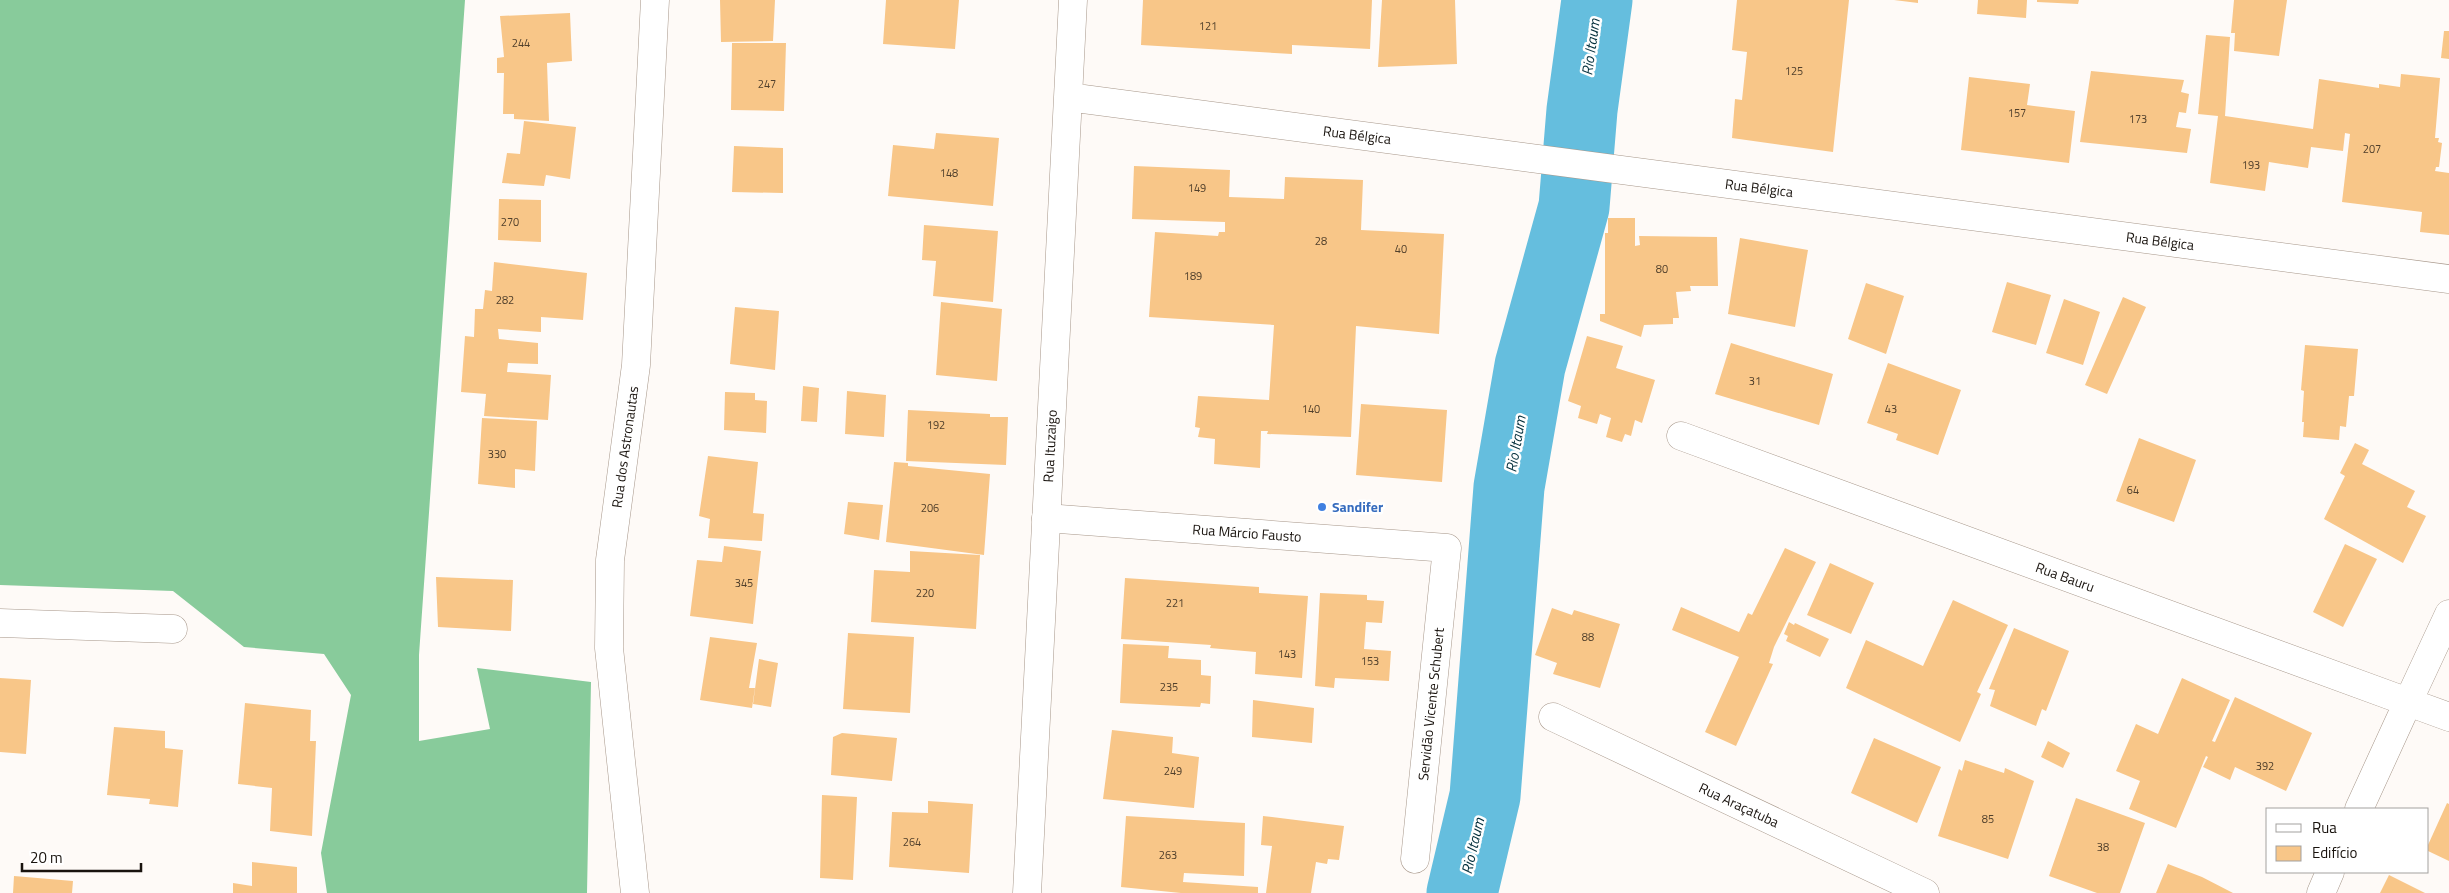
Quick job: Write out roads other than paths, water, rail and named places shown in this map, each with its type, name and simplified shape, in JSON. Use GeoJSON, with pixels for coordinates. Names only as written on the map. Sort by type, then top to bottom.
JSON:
{"type":"FeatureCollection","features":[{"type":"Feature","properties":{"kind":"street","name":"Rua dos Astronautas"},"geometry":{"type":"LineString","coordinates":[[635,893],[609,648],[610,560],[636,365],[655,0]]}},
{"type":"Feature","properties":{"kind":"street","name":"Rua Ituzaigo"},"geometry":{"type":"LineString","coordinates":[[1027,893],[1073,0]]}},
{"type":"Feature","properties":{"kind":"street","name":"Rua Bélgica"},"geometry":{"type":"LineString","coordinates":[[1068,97],[2449,279]]}},
{"type":"Feature","properties":{"kind":"street","name":"Rua Bauru"},"geometry":{"type":"LineString","coordinates":[[1682,436],[2449,717]]}},
{"type":"Feature","properties":{"kind":"street","name":"Rua Márcio Fausto"},"geometry":{"type":"LineString","coordinates":[[1046,518],[1447,548]]}},
{"type":"Feature","properties":{"kind":"street","name":"Servidão Vicente Schubert"},"geometry":{"type":"LineString","coordinates":[[1416,859],[1447,548]]}},
{"type":"Feature","properties":{"kind":"street"},"geometry":{"type":"LineString","coordinates":[[2359,808],[2449,614]]}},
{"type":"Feature","properties":{"kind":"street"},"geometry":{"type":"LineString","coordinates":[[0,623],[173,629]]}},
{"type":"Feature","properties":{"kind":"street","name":"Rua Araçatuba"},"geometry":{"type":"LineString","coordinates":[[1553,717],[1925,893]]}},
{"type":"Feature","properties":{"kind":"street"},"geometry":{"type":"LineString","coordinates":[[2320,893],[2330,873]]}},
{"type":"Feature","properties":{"kind":"waterway","name":"Rio Itaum"},"geometry":{"type":"LineString","coordinates":[[1462,893],[1485,796],[1509,487],[1530,366],[1574,207],[1582,110],[1597,0]]}},
{"type":"Feature","properties":{"kind":"place","name":"Sandifer"},"geometry":{"type":"Point","coordinates":[1322,507]}}]}
